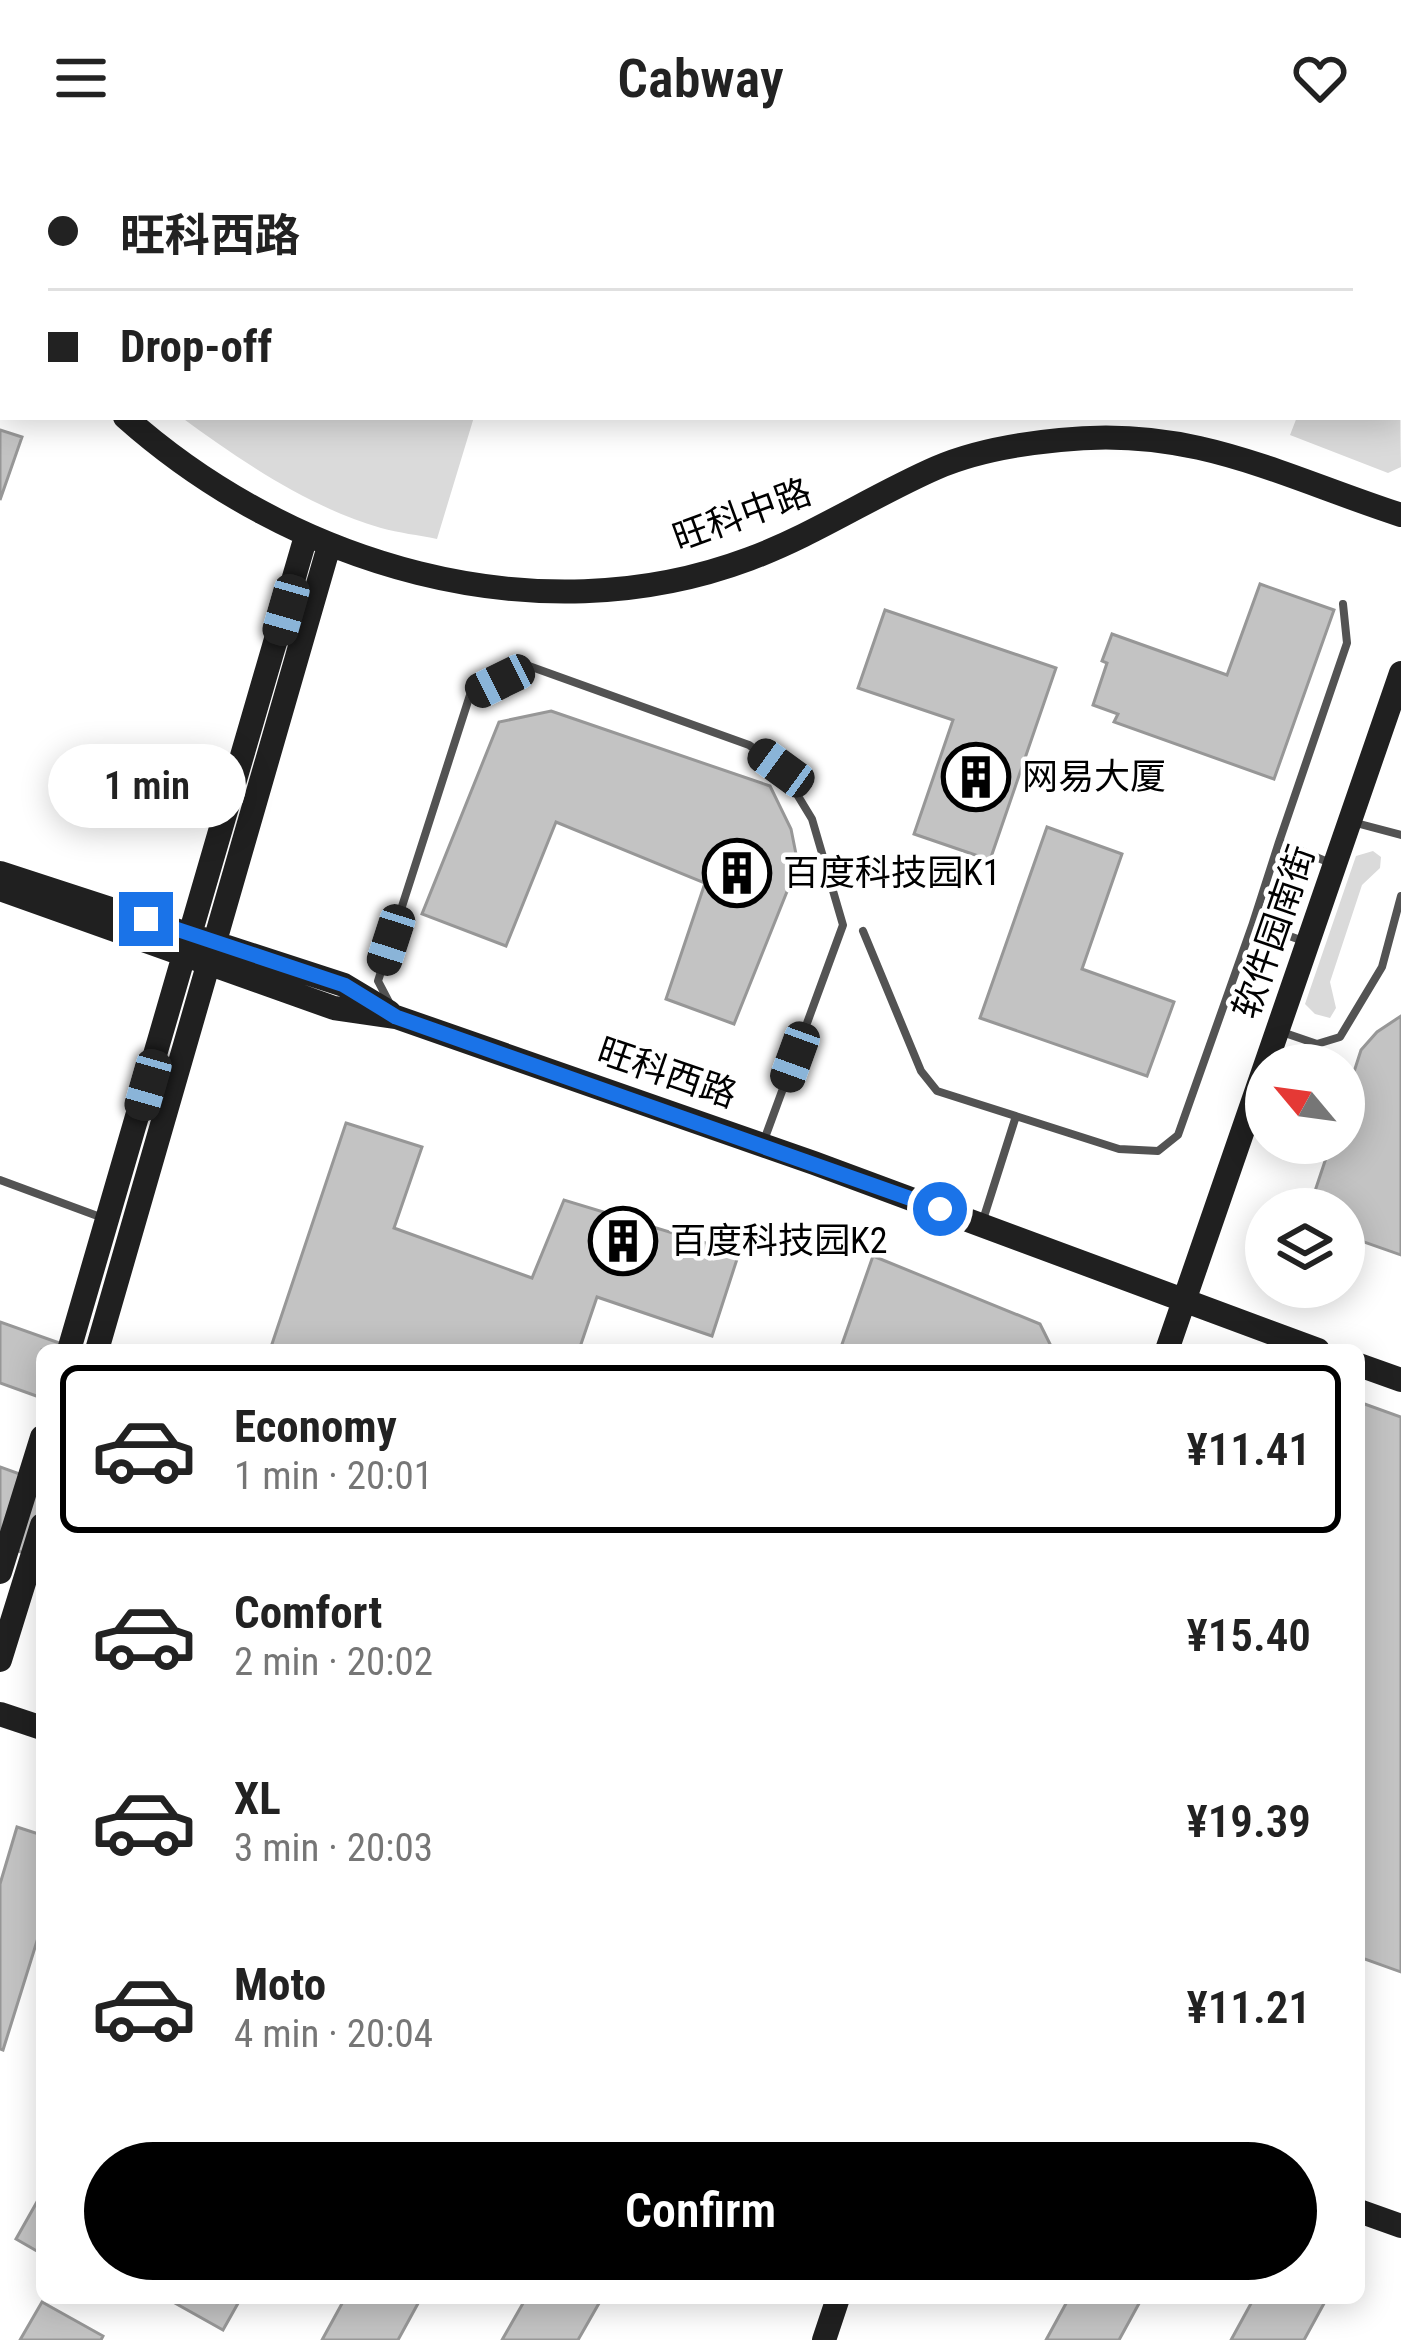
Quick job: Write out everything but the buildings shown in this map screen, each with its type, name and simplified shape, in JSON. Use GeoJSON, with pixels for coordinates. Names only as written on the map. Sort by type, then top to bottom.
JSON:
{"type":"FeatureCollection","features":[{"type":"Feature","properties":{"kind":"street","name":"旺科中路"},"geometry":{"type":"LineString","coordinates":[[129,420],[197,476],[318,541],[394,568],[452,581],[593,593],[744,561],[793,542],[937,468],[972,455],[1063,439],[1194,444],[1401,515]]}},
{"type":"Feature","properties":{"kind":"street"},"geometry":{"type":"LineString","coordinates":[[99,1344],[200,949],[318,541]]}},
{"type":"Feature","properties":{"kind":"street","name":"软件园南街"},"geometry":{"type":"LineString","coordinates":[[1169,1344],[1401,674]]}},
{"type":"Feature","properties":{"kind":"street"},"geometry":{"type":"LineString","coordinates":[[0,873],[200,949]]}},
{"type":"Feature","properties":{"kind":"street"},"geometry":{"type":"LineString","coordinates":[[0,890],[200,949]]}},
{"type":"Feature","properties":{"kind":"street"},"geometry":{"type":"LineString","coordinates":[[71,1344],[200,949]]}},
{"type":"Feature","properties":{"kind":"street","name":"旺科西路"},"geometry":{"type":"LineString","coordinates":[[200,949],[344,985],[396,1017],[763,1144],[1301,1344]]}},
{"type":"Feature","properties":{"kind":"street"},"geometry":{"type":"LineString","coordinates":[[1365,1367],[1401,1380]]}},
{"type":"Feature","properties":{"kind":"street"},"geometry":{"type":"LineString","coordinates":[[0,1572],[36,1456]]}},
{"type":"Feature","properties":{"kind":"street"},"geometry":{"type":"LineString","coordinates":[[0,1660],[36,1545]]}},
{"type":"Feature","properties":{"kind":"street"},"geometry":{"type":"LineString","coordinates":[[0,1714],[36,1726]]}},
{"type":"Feature","properties":{"kind":"street"},"geometry":{"type":"LineString","coordinates":[[1365,2213],[1401,2226]]}},
{"type":"Feature","properties":{"kind":"street"},"geometry":{"type":"LineString","coordinates":[[824,2340],[836,2304]]}},
{"type":"Feature","properties":{"kind":"lane"},"geometry":{"type":"LineString","coordinates":[[863,931],[921,1071],[937,1091],[1119,1149],[1158,1151],[1178,1135],[1253,923],[1347,643],[1342,604]]}},
{"type":"Feature","properties":{"kind":"lane"},"geometry":{"type":"LineString","coordinates":[[396,1017],[378,981],[470,695],[529,666],[749,745],[781,768],[812,819],[843,925],[763,1144]]}},
{"type":"Feature","properties":{"kind":"lane"},"geometry":{"type":"LineString","coordinates":[[1350,821],[1401,836]]}},
{"type":"Feature","properties":{"kind":"lane"},"geometry":{"type":"LineString","coordinates":[[1279,842],[1335,865]]}},
{"type":"Feature","properties":{"kind":"lane"},"geometry":{"type":"LineString","coordinates":[[1278,1030],[1317,1044],[1340,1037],[1382,968],[1401,896]]}},
{"type":"Feature","properties":{"kind":"lane"},"geometry":{"type":"LineString","coordinates":[[1253,923],[1307,943]]}},
{"type":"Feature","properties":{"kind":"lane"},"geometry":{"type":"LineString","coordinates":[[982,1224],[1016,1116]]}},
{"type":"Feature","properties":{"kind":"lane"},"geometry":{"type":"LineString","coordinates":[[0,1180],[110,1221]]}},
{"type":"Feature","properties":{"kind":"shaded area"},"geometry":{"type":"Polygon","coordinates":[[[185,420],[473,420],[437,539],[354,519],[251,466],[185,420]]]}},
{"type":"Feature","properties":{"kind":"shaded area"},"geometry":{"type":"Polygon","coordinates":[[[1296,420],[1400,420],[1401,467],[1388,473],[1290,435],[1296,420]]]}},
{"type":"Feature","properties":{"kind":"shaded area"},"geometry":{"type":"Polygon","coordinates":[[[1373,851],[1381,857],[1380,868],[1362,885],[1330,982],[1336,1008],[1330,1018],[1315,1014],[1305,1004],[1356,856],[1373,851]]]}},
{"type":"Feature","properties":{"kind":"place","name":"网易大厦"},"geometry":{"type":"Point","coordinates":[976,777]}},
{"type":"Feature","properties":{"kind":"place","name":"百度科技园K1"},"geometry":{"type":"Point","coordinates":[737,873]}},
{"type":"Feature","properties":{"kind":"place","name":"百度科技园K2"},"geometry":{"type":"Point","coordinates":[623,1241]}},
{"type":"Feature","properties":{"kind":"route"},"geometry":{"type":"LineString","coordinates":[[146,919],[344,985],[396,1017],[940,1209]]}}]}
